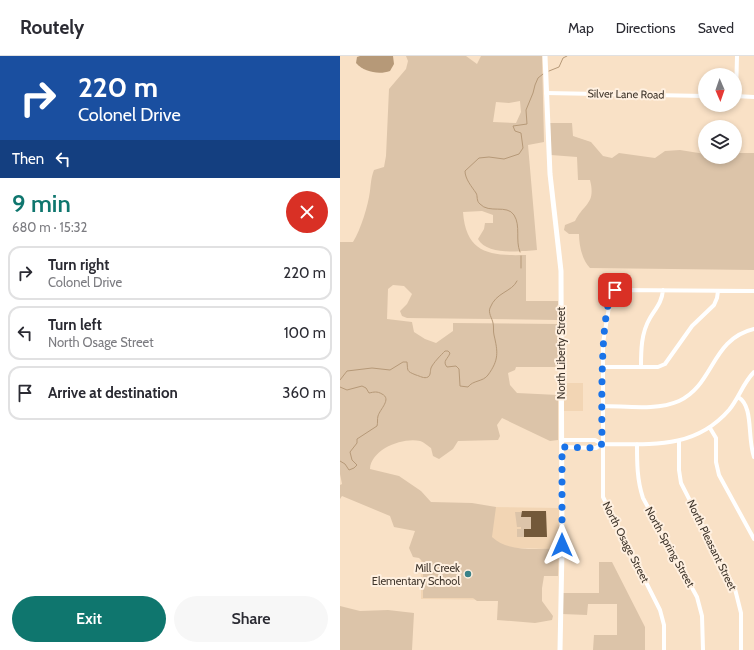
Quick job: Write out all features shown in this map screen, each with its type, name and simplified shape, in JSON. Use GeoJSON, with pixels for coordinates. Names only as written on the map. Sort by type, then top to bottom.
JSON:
{"type":"FeatureCollection","features":[{"type":"Feature","properties":{"kind":"main road","name":"North Liberty Street"},"geometry":{"type":"LineString","coordinates":[[545,56],[550,174],[561,271],[562,549],[560,650]]}},
{"type":"Feature","properties":{"kind":"street"},"geometry":{"type":"LineString","coordinates":[[737,56],[737,68]]}},
{"type":"Feature","properties":{"kind":"street","name":"Silver Lane Road"},"geometry":{"type":"LineString","coordinates":[[546,93],[698,96]]}},
{"type":"Feature","properties":{"kind":"street"},"geometry":{"type":"LineString","coordinates":[[742,96],[754,97]]}},
{"type":"Feature","properties":{"kind":"street","name":"North Osage Street"},"geometry":{"type":"LineString","coordinates":[[663,290],[615,290],[611,295],[604,328],[602,491],[604,502],[660,610],[664,625],[664,650]]}},
{"type":"Feature","properties":{"kind":"street"},"geometry":{"type":"LineString","coordinates":[[641,367],[641,348],[645,330],[650,318],[660,302],[663,290],[754,291]]}},
{"type":"Feature","properties":{"kind":"street"},"geometry":{"type":"LineString","coordinates":[[603,367],[658,367],[664,364],[692,326],[714,305],[718,291]]}},
{"type":"Feature","properties":{"kind":"street"},"geometry":{"type":"LineString","coordinates":[[602,406],[658,406],[669,404],[685,398],[698,387],[715,358],[726,344],[736,336],[754,329]]}},
{"type":"Feature","properties":{"kind":"street"},"geometry":{"type":"LineString","coordinates":[[562,440],[595,440],[602,444],[661,444],[679,442],[710,428],[728,411],[738,397],[747,380],[754,372]]}},
{"type":"Feature","properties":{"kind":"street"},"geometry":{"type":"LineString","coordinates":[[738,397],[745,401],[750,410],[750,442],[754,457]]}},
{"type":"Feature","properties":{"kind":"street"},"geometry":{"type":"LineString","coordinates":[[710,428],[716,438],[716,462],[719,475],[754,540]]}},
{"type":"Feature","properties":{"kind":"street","name":"North Pleasant Street"},"geometry":{"type":"LineString","coordinates":[[679,442],[679,470],[681,483],[728,574],[739,602],[742,627],[741,650]]}},
{"type":"Feature","properties":{"kind":"street"},"geometry":{"type":"LineString","coordinates":[[562,447],[596,448],[602,444]]}},
{"type":"Feature","properties":{"kind":"street","name":"North Spring Street"},"geometry":{"type":"LineString","coordinates":[[637,444],[637,474],[639,486],[643,498],[697,597],[702,616],[703,650]]}},
{"type":"Feature","properties":{"kind":"shaded area"},"geometry":{"type":"Polygon","coordinates":[[[393,56],[394,64],[390,71],[377,73],[367,71],[356,63],[357,57],[393,56]]]}},
{"type":"Feature","properties":{"kind":"shaded area"},"geometry":{"type":"Polygon","coordinates":[[[406,56],[466,56],[477,64],[481,56],[542,56],[544,142],[528,145],[537,250],[505,251],[489,248],[478,239],[484,229],[485,223],[493,223],[493,215],[482,211],[463,212],[465,226],[469,237],[482,250],[502,255],[526,255],[526,301],[558,301],[558,320],[407,318],[402,316],[400,311],[407,304],[412,294],[404,286],[393,285],[388,289],[387,319],[412,322],[414,332],[425,339],[436,343],[453,331],[453,323],[558,324],[558,367],[516,367],[515,370],[508,373],[510,385],[517,393],[558,395],[558,440],[550,441],[502,418],[497,425],[500,436],[498,440],[458,441],[453,449],[439,459],[433,456],[431,448],[423,442],[413,440],[405,441],[382,450],[372,462],[370,469],[399,476],[421,491],[431,502],[472,503],[496,507],[492,537],[499,542],[515,548],[559,549],[558,576],[544,576],[542,588],[542,601],[553,616],[552,620],[535,623],[497,620],[498,601],[477,601],[473,598],[423,598],[423,562],[419,558],[413,557],[409,548],[415,531],[394,527],[390,516],[342,496],[340,499],[340,485],[342,484],[340,474],[340,242],[353,242],[359,231],[366,210],[374,170],[384,167],[386,156],[389,89],[406,69],[408,61],[406,56]],[[520,101],[509,103],[496,102],[493,122],[516,123],[521,112],[520,101]]]}},
{"type":"Feature","properties":{"kind":"shaded area"},"geometry":{"type":"Polygon","coordinates":[[[550,123],[572,123],[573,136],[591,142],[603,156],[612,158],[619,153],[655,158],[665,151],[680,150],[698,153],[698,164],[742,164],[742,153],[754,153],[754,270],[590,268],[585,261],[582,252],[579,234],[569,234],[564,230],[565,225],[575,221],[588,203],[591,194],[590,180],[578,180],[577,157],[551,155],[550,123]]]}},
{"type":"Feature","properties":{"kind":"shaded area"},"geometry":{"type":"Polygon","coordinates":[[[563,383],[583,383],[583,411],[563,411],[563,383]]]}},
{"type":"Feature","properties":{"kind":"shaded area","name":"Mill Creek Elementary School"},"geometry":{"type":"Polygon","coordinates":[[[421,506],[559,508],[559,549],[514,548],[515,600],[421,599],[421,506]]]}},
{"type":"Feature","properties":{"kind":"shaded area"},"geometry":{"type":"Polygon","coordinates":[[[515,512],[522,512],[522,517],[531,517],[531,529],[524,529],[524,537],[517,537],[517,529],[521,529],[521,527],[517,527],[515,512]]]}},
{"type":"Feature","properties":{"kind":"shaded area"},"geometry":{"type":"Polygon","coordinates":[[[599,562],[612,562],[645,627],[645,650],[593,650],[594,635],[617,635],[617,604],[588,604],[587,615],[562,614],[563,593],[599,593],[599,562]]]}},
{"type":"Feature","properties":{"kind":"shaded area"},"geometry":{"type":"Polygon","coordinates":[[[340,606],[360,611],[388,610],[414,613],[412,650],[340,650],[340,606]]]}},
{"type":"Feature","properties":{"kind":"building"},"geometry":{"type":"Polygon","coordinates":[[[522,511],[546,511],[547,537],[524,537],[524,529],[531,529],[531,517],[521,517],[522,511]]]}},
{"type":"Feature","properties":{"kind":"waterway"},"geometry":{"type":"LineString","coordinates":[[549,71],[559,67],[563,58],[567,56]]}},
{"type":"Feature","properties":{"kind":"waterway"},"geometry":{"type":"LineString","coordinates":[[520,252],[517,224],[514,215],[507,210],[488,208],[480,204],[476,193],[467,180],[465,171],[479,158],[489,157],[504,159],[519,154],[523,148],[521,133],[515,131],[513,126],[527,124],[526,110],[538,78],[543,74]]}},
{"type":"Feature","properties":{"kind":"waterway"},"geometry":{"type":"LineString","coordinates":[[521,256],[521,268]]}},
{"type":"Feature","properties":{"kind":"waterway"},"geometry":{"type":"LineString","coordinates":[[340,380],[347,371],[372,368],[390,370],[403,362],[407,362],[409,372],[426,378],[430,375],[433,364],[445,351],[450,353],[445,362],[447,367],[456,366],[459,369],[460,386],[468,387],[483,379],[492,370],[497,356],[493,324],[489,312],[490,308],[496,299],[512,288],[517,281]]}},
{"type":"Feature","properties":{"kind":"waterway"},"geometry":{"type":"LineString","coordinates":[[340,387],[347,390],[362,386],[366,388],[369,393],[379,392],[385,396],[386,399],[379,413],[377,426],[357,439],[357,443],[350,452],[352,460],[357,465],[349,470],[345,464],[340,461]]}},
{"type":"Feature","properties":{"kind":"place","name":"Mill Creek Elementary School"},"geometry":{"type":"Point","coordinates":[468,574]}},
{"type":"Feature","properties":{"kind":"route"},"geometry":{"type":"LineString","coordinates":[[562,545],[562,447],[596,448],[602,444],[604,328],[608,305],[611,295],[615,290]]}}]}
